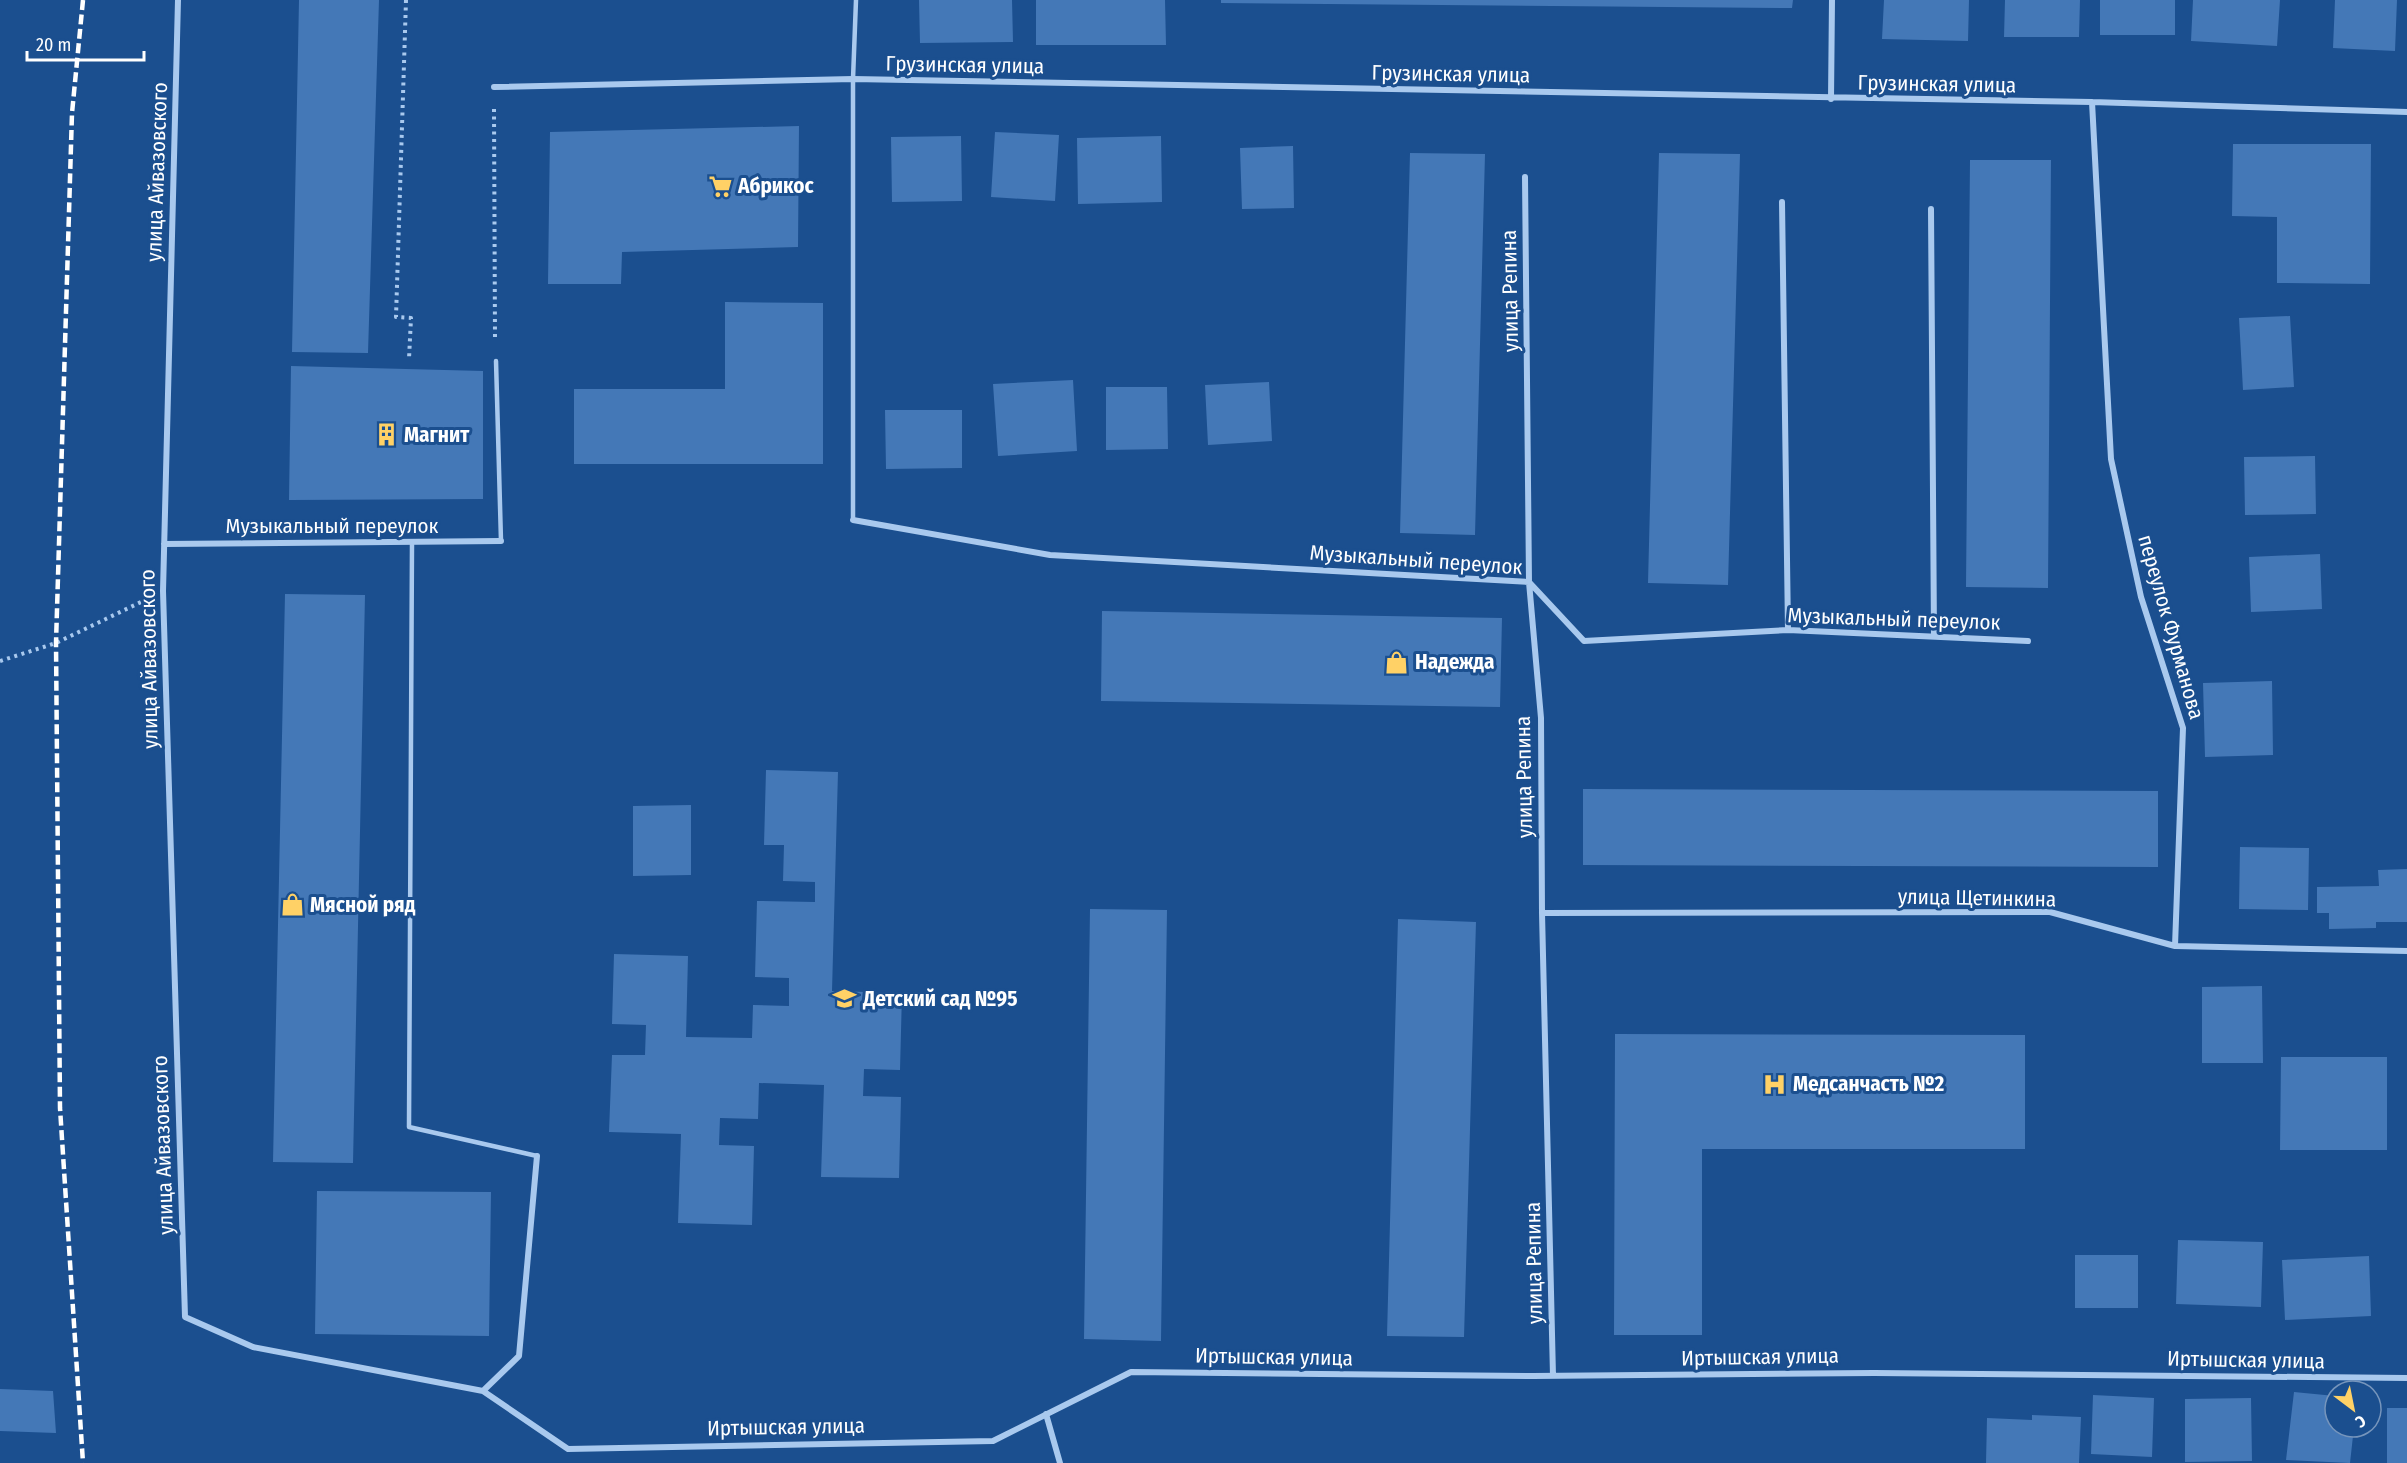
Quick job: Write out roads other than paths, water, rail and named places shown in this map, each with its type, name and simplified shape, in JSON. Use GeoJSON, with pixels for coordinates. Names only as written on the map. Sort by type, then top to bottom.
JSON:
{"type":"FeatureCollection","features":[{"type":"Feature","properties":{"kind":"street","name":"улица Айвазовского"},"geometry":{"type":"LineString","coordinates":[[178,0],[163,591],[185,1317]]}},
{"type":"Feature","properties":{"kind":"street"},"geometry":{"type":"LineString","coordinates":[[1831,99],[1832,0]]}},
{"type":"Feature","properties":{"kind":"street","name":"Грузинская улица"},"geometry":{"type":"LineString","coordinates":[[494,87],[853,79],[1831,99],[2092,102],[2407,112]]}},
{"type":"Feature","properties":{"kind":"street","name":"переулок Фурманова"},"geometry":{"type":"LineString","coordinates":[[2092,102],[2111,459],[2141,597],[2183,728],[2175,946]]}},
{"type":"Feature","properties":{"kind":"street","name":"улица Репина"},"geometry":{"type":"LineString","coordinates":[[1525,177],[1529,582],[1541,718],[1542,913],[1553,1376]]}},
{"type":"Feature","properties":{"kind":"street"},"geometry":{"type":"LineString","coordinates":[[1782,202],[1788,630]]}},
{"type":"Feature","properties":{"kind":"street"},"geometry":{"type":"LineString","coordinates":[[1930,209],[1934,636]]}},
{"type":"Feature","properties":{"kind":"street","name":"Музыкальный переулок"},"geometry":{"type":"LineString","coordinates":[[853,520],[1050,555],[1529,582],[1584,641],[1788,630],[2028,640]]}},
{"type":"Feature","properties":{"kind":"street","name":"Музыкальный переулок"},"geometry":{"type":"LineString","coordinates":[[164,544],[501,541]]}},
{"type":"Feature","properties":{"kind":"street","name":"улица Щетинкина"},"geometry":{"type":"LineString","coordinates":[[1542,913],[2050,912],[2175,946],[2407,951]]}},
{"type":"Feature","properties":{"kind":"street"},"geometry":{"type":"LineString","coordinates":[[483,1391],[519,1356],[537,1155]]}},
{"type":"Feature","properties":{"kind":"street","name":"Иртышская улица"},"geometry":{"type":"LineString","coordinates":[[185,1317],[253,1347],[483,1391],[568,1449],[993,1440],[1131,1372],[1553,1376],[1874,1373],[2407,1378]]}},
{"type":"Feature","properties":{"kind":"street"},"geometry":{"type":"LineString","coordinates":[[1046,1414],[1060,1463]]}},
{"type":"Feature","properties":{"kind":"lane"},"geometry":{"type":"LineString","coordinates":[[853,520],[853,79],[856,0]]}},
{"type":"Feature","properties":{"kind":"lane"},"geometry":{"type":"LineString","coordinates":[[496,361],[501,541]]}},
{"type":"Feature","properties":{"kind":"lane"},"geometry":{"type":"LineString","coordinates":[[412,542],[409,1127],[537,1155]]}},
{"type":"Feature","properties":{"kind":"railway"},"geometry":{"type":"LineString","coordinates":[[83,0],[72,113],[56,643],[60,1108],[83,1463]]}},
{"type":"Feature","properties":{"kind":"place","name":"Абрикос"},"geometry":{"type":"Point","coordinates":[720,186]}},
{"type":"Feature","properties":{"kind":"place","name":"Магнит"},"geometry":{"type":"Point","coordinates":[386,435]}},
{"type":"Feature","properties":{"kind":"place","name":"Надежда"},"geometry":{"type":"Point","coordinates":[1397,662]}},
{"type":"Feature","properties":{"kind":"place","name":"Мясной ряд"},"geometry":{"type":"Point","coordinates":[292,905]}},
{"type":"Feature","properties":{"kind":"place","name":"Детский сад №95"},"geometry":{"type":"Point","coordinates":[845,999]}},
{"type":"Feature","properties":{"kind":"place","name":"Медсанчасть №2"},"geometry":{"type":"Point","coordinates":[1775,1084]}}]}
